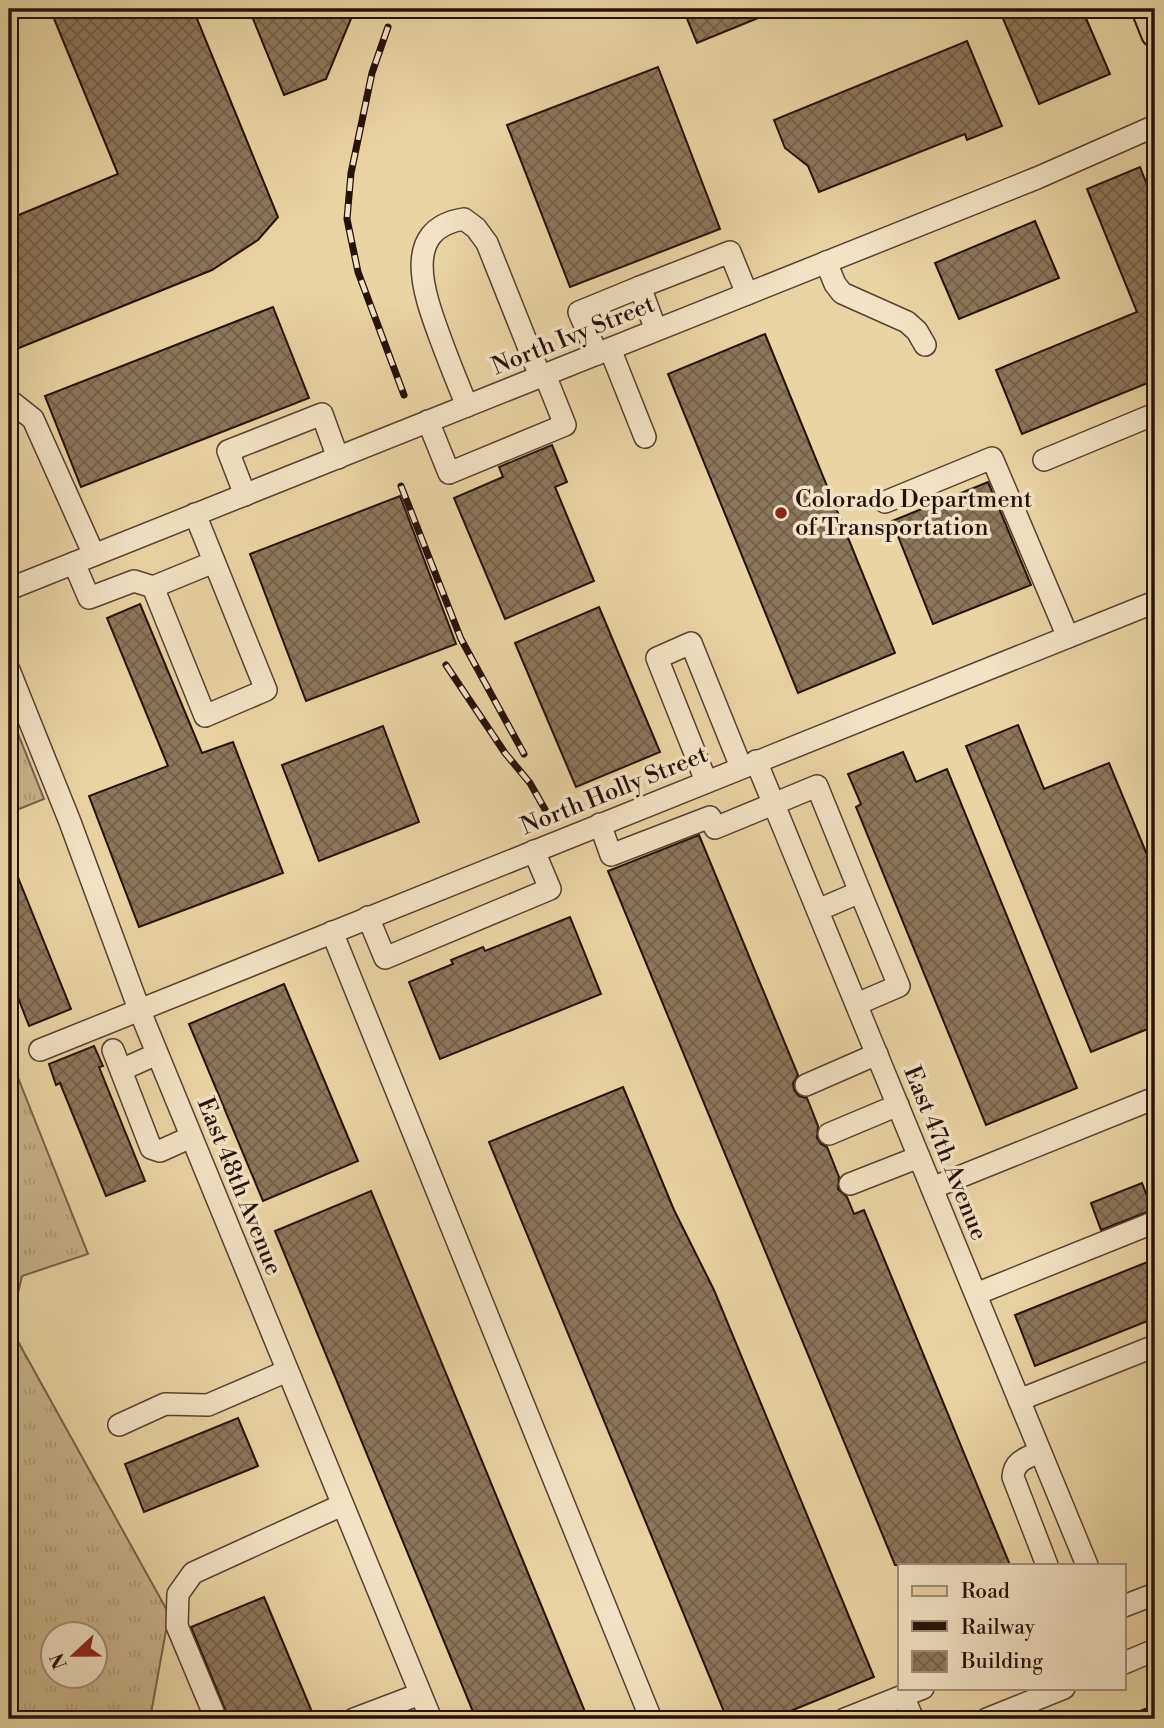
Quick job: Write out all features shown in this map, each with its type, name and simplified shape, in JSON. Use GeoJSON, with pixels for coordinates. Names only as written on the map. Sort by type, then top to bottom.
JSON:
{"type":"FeatureCollection","features":[{"type":"Feature","properties":{"kind":"main road"},"geometry":{"type":"LineString","coordinates":[[1145,9],[1155,34]]}},
{"type":"Feature","properties":{"kind":"street","name":"North Ivy Street"},"geometry":{"type":"LineString","coordinates":[[9,589],[1037,178],[1155,126]]}},
{"type":"Feature","properties":{"kind":"street"},"geometry":{"type":"LineString","coordinates":[[428,421],[449,473],[565,425],[487,243],[476,228],[464,219],[450,221],[432,232],[423,252],[422,281],[467,406]]}},
{"type":"Feature","properties":{"kind":"street"},"geometry":{"type":"LineString","coordinates":[[645,437],[603,351],[579,312],[730,252],[747,294]]}},
{"type":"Feature","properties":{"kind":"street"},"geometry":{"type":"LineString","coordinates":[[826,262],[842,293],[907,322],[917,331],[925,345]]}},
{"type":"Feature","properties":{"kind":"street"},"geometry":{"type":"LineString","coordinates":[[640,287],[656,330]]}},
{"type":"Feature","properties":{"kind":"street"},"geometry":{"type":"LineString","coordinates":[[9,400],[33,419],[94,555]]}},
{"type":"Feature","properties":{"kind":"street"},"geometry":{"type":"LineString","coordinates":[[245,495],[228,451],[322,414],[338,457]]}},
{"type":"Feature","properties":{"kind":"street"},"geometry":{"type":"LineString","coordinates":[[1044,460],[1155,414]]}},
{"type":"Feature","properties":{"kind":"street"},"geometry":{"type":"LineString","coordinates":[[885,502],[992,458],[1068,637]]}},
{"type":"Feature","properties":{"kind":"street"},"geometry":{"type":"LineString","coordinates":[[153,587],[205,716],[266,690],[195,514]]}},
{"type":"Feature","properties":{"kind":"street"},"geometry":{"type":"LineString","coordinates":[[74,563],[89,598],[134,581],[153,587],[214,562]]}},
{"type":"Feature","properties":{"kind":"street","name":"North Holly Street"},"geometry":{"type":"LineString","coordinates":[[1108,620],[1155,588]]}},
{"type":"Feature","properties":{"kind":"street","name":"North Holly Street"},"geometry":{"type":"LineString","coordinates":[[40,1050],[1155,602]]}},
{"type":"Feature","properties":{"kind":"street","name":"East 47th Avenue"},"geometry":{"type":"LineString","coordinates":[[706,781],[657,658],[691,643],[749,764],[774,804],[1087,1564]]}},
{"type":"Feature","properties":{"kind":"street","name":"East 48th Avenue"},"geometry":{"type":"LineString","coordinates":[[9,670],[70,822],[139,1010],[430,1719]]}},
{"type":"Feature","properties":{"kind":"street"},"geometry":{"type":"LineString","coordinates":[[600,824],[611,855],[710,817],[715,828],[817,786],[899,986],[857,1004]]}},
{"type":"Feature","properties":{"kind":"street"},"geometry":{"type":"LineString","coordinates":[[368,917],[385,958],[550,889],[534,851]]}},
{"type":"Feature","properties":{"kind":"street"},"geometry":{"type":"LineString","coordinates":[[818,910],[860,892]]}},
{"type":"Feature","properties":{"kind":"street"},"geometry":{"type":"LineString","coordinates":[[331,932],[651,1719]]}},
{"type":"Feature","properties":{"kind":"street"},"geometry":{"type":"LineString","coordinates":[[157,1054],[117,1060],[151,1148],[160,1151],[191,1137]]}},
{"type":"Feature","properties":{"kind":"street"},"geometry":{"type":"LineString","coordinates":[[806,1086],[877,1054]]}},
{"type":"Feature","properties":{"kind":"street"},"geometry":{"type":"LineString","coordinates":[[932,1188],[1155,1098]]}},
{"type":"Feature","properties":{"kind":"street"},"geometry":{"type":"LineString","coordinates":[[829,1135],[898,1105]]}},
{"type":"Feature","properties":{"kind":"street"},"geometry":{"type":"LineString","coordinates":[[850,1184],[919,1157]]}},
{"type":"Feature","properties":{"kind":"street"},"geometry":{"type":"LineString","coordinates":[[975,1294],[1155,1222]]}},
{"type":"Feature","properties":{"kind":"street"},"geometry":{"type":"LineString","coordinates":[[1019,1401],[1155,1346]]}},
{"type":"Feature","properties":{"kind":"street"},"geometry":{"type":"LineString","coordinates":[[119,1425],[165,1404],[208,1405],[287,1371]]}},
{"type":"Feature","properties":{"kind":"street"},"geometry":{"type":"LineString","coordinates":[[1040,1452],[1019,1462],[1014,1467],[1013,1478],[1047,1564]]}},
{"type":"Feature","properties":{"kind":"street"},"geometry":{"type":"LineString","coordinates":[[216,1719],[177,1626],[178,1594],[193,1573],[342,1505]]}},
{"type":"Feature","properties":{"kind":"street"},"geometry":{"type":"LineString","coordinates":[[1126,1605],[1155,1594]]}},
{"type":"Feature","properties":{"kind":"street"},"geometry":{"type":"LineString","coordinates":[[1126,1662],[1155,1650]]}},
{"type":"Feature","properties":{"kind":"street"},"geometry":{"type":"LineString","coordinates":[[987,1719],[1059,1690]]}},
{"type":"Feature","properties":{"kind":"street"},"geometry":{"type":"LineString","coordinates":[[845,1719],[913,1692],[913,1719]]}},
{"type":"Feature","properties":{"kind":"street"},"geometry":{"type":"LineString","coordinates":[[354,1719],[420,1694]]}},
{"type":"Feature","properties":{"kind":"green space"},"geometry":{"type":"Polygon","coordinates":[[[9,711],[44,799],[9,813],[9,711]]]}},
{"type":"Feature","properties":{"kind":"green space"},"geometry":{"type":"Polygon","coordinates":[[[9,1055],[88,1254],[22,1276],[10,1327],[169,1614],[150,1719],[9,1719],[9,1055]]]}},
{"type":"Feature","properties":{"kind":"building"},"geometry":{"type":"Polygon","coordinates":[[[50,9],[193,9],[278,217],[258,240],[212,270],[9,352],[9,219],[118,174],[50,9]]]}},
{"type":"Feature","properties":{"kind":"building"},"geometry":{"type":"Polygon","coordinates":[[[249,9],[355,9],[326,79],[284,95],[249,9]]]}},
{"type":"Feature","properties":{"kind":"building"},"geometry":{"type":"Polygon","coordinates":[[[683,9],[780,9],[697,43],[683,9]]]}},
{"type":"Feature","properties":{"kind":"building"},"geometry":{"type":"Polygon","coordinates":[[[999,9],[1082,9],[1110,74],[1039,104],[999,9]]]}},
{"type":"Feature","properties":{"kind":"building"},"geometry":{"type":"Polygon","coordinates":[[[967,41],[1002,126],[967,140],[965,134],[819,192],[808,166],[785,148],[774,120],[967,41]]]}},
{"type":"Feature","properties":{"kind":"building"},"geometry":{"type":"Polygon","coordinates":[[[658,67],[720,229],[570,287],[507,125],[658,67]]]}},
{"type":"Feature","properties":{"kind":"building"},"geometry":{"type":"Polygon","coordinates":[[[1140,167],[1155,205],[1155,380],[1022,434],[996,370],[1137,312],[1087,189],[1140,167]]]}},
{"type":"Feature","properties":{"kind":"building"},"geometry":{"type":"Polygon","coordinates":[[[1035,221],[1059,278],[959,319],[935,263],[1035,221]]]}},
{"type":"Feature","properties":{"kind":"building"},"geometry":{"type":"Polygon","coordinates":[[[273,307],[309,398],[81,487],[45,396],[273,307]]]}},
{"type":"Feature","properties":{"kind":"building","name":"Colorado Department of Transportation"},"geometry":{"type":"Polygon","coordinates":[[[765,334],[895,653],[798,693],[668,374],[765,334]]]}},
{"type":"Feature","properties":{"kind":"building"},"geometry":{"type":"Polygon","coordinates":[[[552,445],[567,482],[555,487],[594,581],[505,619],[454,498],[503,477],[499,467],[552,445]]]}},
{"type":"Feature","properties":{"kind":"building"},"geometry":{"type":"Polygon","coordinates":[[[988,482],[1031,585],[933,624],[892,521],[988,482]]]}},
{"type":"Feature","properties":{"kind":"building"},"geometry":{"type":"Polygon","coordinates":[[[400,496],[456,644],[306,701],[250,554],[400,496]]]}},
{"type":"Feature","properties":{"kind":"building"},"geometry":{"type":"Polygon","coordinates":[[[140,604],[202,753],[233,742],[283,873],[139,927],[89,796],[168,766],[107,618],[140,604]]]}},
{"type":"Feature","properties":{"kind":"building"},"geometry":{"type":"Polygon","coordinates":[[[599,607],[660,752],[576,787],[515,643],[599,607]]]}},
{"type":"Feature","properties":{"kind":"building"},"geometry":{"type":"Polygon","coordinates":[[[1018,725],[1044,789],[1109,763],[1155,874],[1155,1026],[1091,1052],[966,746],[1018,725]]]}},
{"type":"Feature","properties":{"kind":"building"},"geometry":{"type":"Polygon","coordinates":[[[383,726],[419,822],[319,861],[282,765],[383,726]]]}},
{"type":"Feature","properties":{"kind":"building"},"geometry":{"type":"Polygon","coordinates":[[[903,752],[916,782],[947,769],[1077,1088],[986,1125],[856,807],[861,804],[848,774],[903,752]]]}},
{"type":"Feature","properties":{"kind":"building"},"geometry":{"type":"Polygon","coordinates":[[[699,835],[798,1075],[793,1083],[794,1090],[799,1096],[807,1098],[818,1126],[817,1138],[827,1147],[839,1177],[838,1189],[847,1197],[854,1214],[864,1210],[1010,1564],[895,1565],[608,871],[699,835]]]}},
{"type":"Feature","properties":{"kind":"building"},"geometry":{"type":"Polygon","coordinates":[[[9,855],[71,1009],[29,1026],[9,974],[9,855]]]}},
{"type":"Feature","properties":{"kind":"building"},"geometry":{"type":"Polygon","coordinates":[[[570,917],[601,994],[440,1059],[409,982],[453,964],[451,960],[483,947],[485,951],[570,917]]]}},
{"type":"Feature","properties":{"kind":"building"},"geometry":{"type":"Polygon","coordinates":[[[284,984],[358,1161],[263,1201],[189,1024],[284,984]]]}},
{"type":"Feature","properties":{"kind":"building"},"geometry":{"type":"Polygon","coordinates":[[[94,1046],[103,1066],[99,1067],[145,1181],[106,1196],[60,1083],[56,1085],[49,1064],[94,1046]]]}},
{"type":"Feature","properties":{"kind":"building"},"geometry":{"type":"Polygon","coordinates":[[[623,1087],[674,1210],[714,1290],[874,1677],[771,1719],[727,1719],[489,1142],[623,1087]]]}},
{"type":"Feature","properties":{"kind":"building"},"geometry":{"type":"Polygon","coordinates":[[[1142,1183],[1150,1204],[1155,1202],[1155,1209],[1101,1230],[1091,1203],[1142,1183]]]}},
{"type":"Feature","properties":{"kind":"building"},"geometry":{"type":"Polygon","coordinates":[[[371,1191],[588,1719],[476,1719],[275,1231],[371,1191]]]}},
{"type":"Feature","properties":{"kind":"building"},"geometry":{"type":"Polygon","coordinates":[[[1155,1259],[1155,1318],[1035,1366],[1015,1315],[1155,1259]]]}},
{"type":"Feature","properties":{"kind":"building"},"geometry":{"type":"Polygon","coordinates":[[[238,1418],[258,1466],[144,1512],[125,1464],[238,1418]]]}},
{"type":"Feature","properties":{"kind":"building"},"geometry":{"type":"Polygon","coordinates":[[[264,1597],[315,1719],[229,1719],[191,1627],[264,1597]]]}},
{"type":"Feature","properties":{"kind":"building"},"geometry":{"type":"Polygon","coordinates":[[[1155,1705],[1155,1719],[1120,1719],[1155,1705]]]}},
{"type":"Feature","properties":{"kind":"railway"},"geometry":{"type":"LineString","coordinates":[[388,27],[372,73],[351,173],[347,219],[358,272],[404,395]]}},
{"type":"Feature","properties":{"kind":"railway"},"geometry":{"type":"LineString","coordinates":[[401,486],[461,639],[524,754]]}},
{"type":"Feature","properties":{"kind":"railway"},"geometry":{"type":"LineString","coordinates":[[446,665],[505,753],[530,783],[551,820]]}},
{"type":"Feature","properties":{"kind":"place","name":"Colorado Department of Transportation"},"geometry":{"type":"Point","coordinates":[781,513]}}]}
